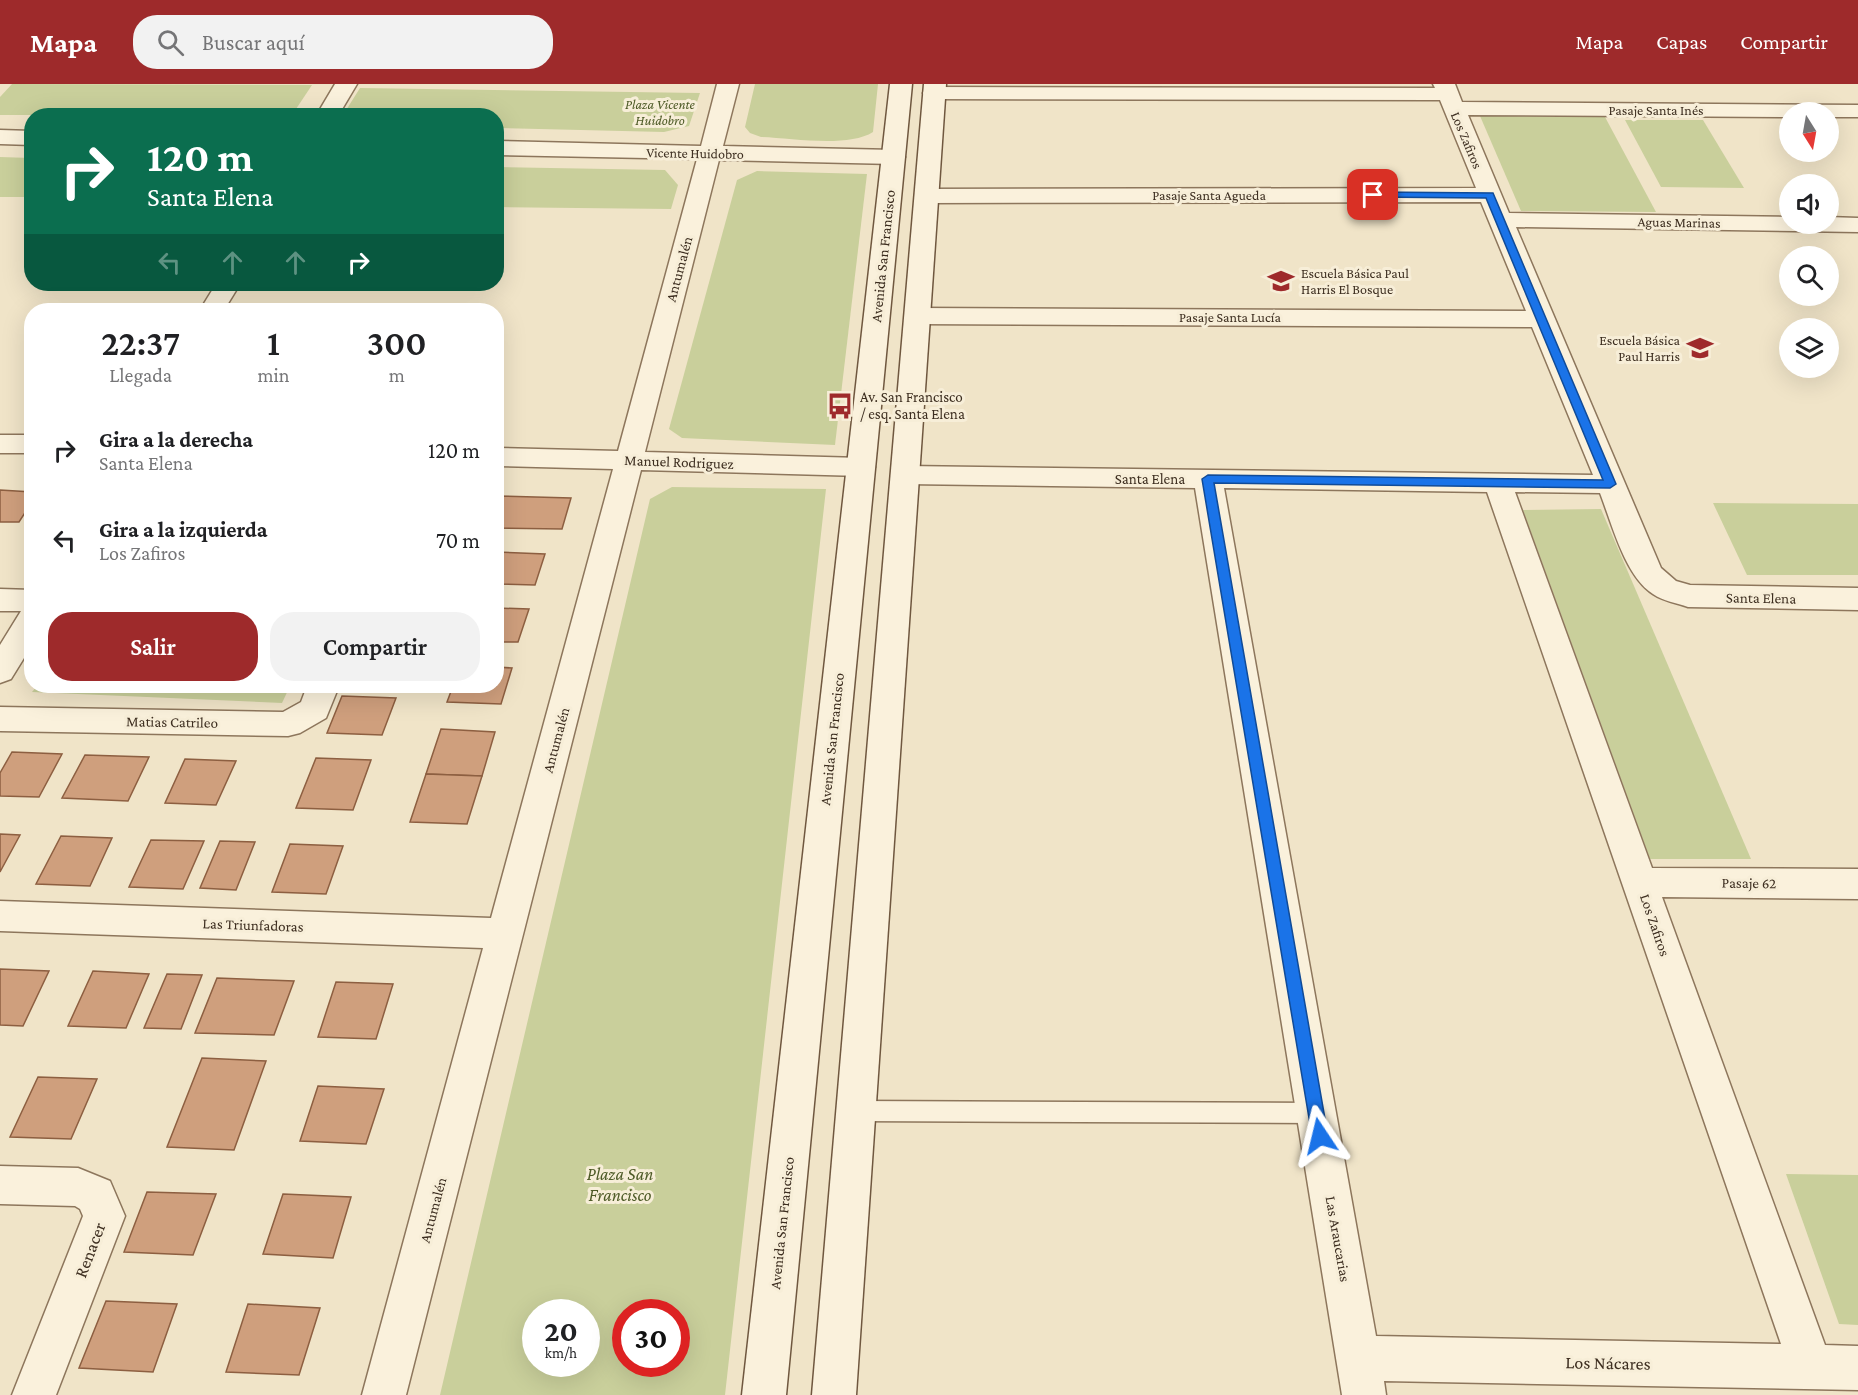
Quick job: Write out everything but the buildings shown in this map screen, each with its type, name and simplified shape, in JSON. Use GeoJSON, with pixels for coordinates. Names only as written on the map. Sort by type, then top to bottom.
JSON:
{"type":"FeatureCollection","features":[{"type":"Feature","properties":{"kind":"street"},"geometry":{"type":"LineString","coordinates":[[332,108],[346,84]]}},
{"type":"Feature","properties":{"kind":"street","name":"Antumalén"},"geometry":{"type":"LineString","coordinates":[[384,1395],[728,84]]}},
{"type":"Feature","properties":{"kind":"street","name":"Avenida San Francisco"},"geometry":{"type":"LineString","coordinates":[[764,1395],[901,84]]}},
{"type":"Feature","properties":{"kind":"street"},"geometry":{"type":"LineString","coordinates":[[834,1395],[934,88]]}},
{"type":"Feature","properties":{"kind":"street","name":"Pasaje Santa Inés"},"geometry":{"type":"LineString","coordinates":[[934,88],[1449,95],[1663,101],[1858,111]]}},
{"type":"Feature","properties":{"kind":"street","name":"Los Zafiros"},"geometry":{"type":"LineString","coordinates":[[1449,95],[1648,574],[1665,588]]}},
{"type":"Feature","properties":{"kind":"street"},"geometry":{"type":"LineString","coordinates":[[0,137],[24,138]]}},
{"type":"Feature","properties":{"kind":"street","name":"Vicente Huidobro"},"geometry":{"type":"LineString","coordinates":[[504,148],[894,157]]}},
{"type":"Feature","properties":{"kind":"street","name":"Pasaje Santa Agueda"},"geometry":{"type":"LineString","coordinates":[[927,196],[1490,195]]}},
{"type":"Feature","properties":{"kind":"street","name":"Aguas Marinas"},"geometry":{"type":"LineString","coordinates":[[1500,220],[1858,225]]}},
{"type":"Feature","properties":{"kind":"street","name":"Pasaje Santa Lucía"},"geometry":{"type":"LineString","coordinates":[[918,316],[1542,319]]}},
{"type":"Feature","properties":{"kind":"street"},"geometry":{"type":"LineString","coordinates":[[0,444],[24,444]]}},
{"type":"Feature","properties":{"kind":"street","name":"Manuel Rodriguez"},"geometry":{"type":"LineString","coordinates":[[504,457],[861,467]]}},
{"type":"Feature","properties":{"kind":"street","name":"Santa Elena"},"geometry":{"type":"LineString","coordinates":[[906,475],[1610,484]]}},
{"type":"Feature","properties":{"kind":"street","name":"Las Araucarias"},"geometry":{"type":"LineString","coordinates":[[1208,479],[1361,1377]]}},
{"type":"Feature","properties":{"kind":"street","name":"Los Zafiros"},"geometry":{"type":"LineString","coordinates":[[1498,483],[1811,1366]]}},
{"type":"Feature","properties":{"kind":"street","name":"Santa Elena"},"geometry":{"type":"LineString","coordinates":[[1665,588],[1676,593],[1700,597],[1858,599]]}},
{"type":"Feature","properties":{"kind":"street"},"geometry":{"type":"LineString","coordinates":[[0,600],[24,601]]}},
{"type":"Feature","properties":{"kind":"street"},"geometry":{"type":"LineString","coordinates":[[0,671],[24,631]]}},
{"type":"Feature","properties":{"kind":"street","name":"Matias Catrileo"},"geometry":{"type":"LineString","coordinates":[[0,719],[288,724],[315,709],[321,693]]}},
{"type":"Feature","properties":{"kind":"street","name":"Pasaje 62"},"geometry":{"type":"LineString","coordinates":[[1640,882],[1858,884]]}},
{"type":"Feature","properties":{"kind":"street","name":"Las Triunfadoras"},"geometry":{"type":"LineString","coordinates":[[0,916],[505,934]]}},
{"type":"Feature","properties":{"kind":"street","name":"Renacer"},"geometry":{"type":"LineString","coordinates":[[0,1185],[78,1187],[95,1196],[104,1216],[34,1395]]}},
{"type":"Feature","properties":{"kind":"street","name":"Los Nácares"},"geometry":{"type":"LineString","coordinates":[[1361,1377],[1811,1366],[1858,1368]]}},
{"type":"Feature","properties":{"kind":"lane"},"geometry":{"type":"LineString","coordinates":[[857,1111],[1316,1113]]}},
{"type":"Feature","properties":{"kind":"green space"},"geometry":{"type":"Polygon","coordinates":[[[12,84],[312,85],[297,108],[24,108],[24,115],[0,115],[0,97],[12,84]]]}},
{"type":"Feature","properties":{"kind":"green space"},"geometry":{"type":"Polygon","coordinates":[[[755,84],[878,84],[873,132],[849,140],[834,141],[761,137],[750,133],[745,127],[755,84]]]}},
{"type":"Feature","properties":{"kind":"green space","name":"Plaza Vicente Huidobro"},"geometry":{"type":"Polygon","coordinates":[[[360,88],[700,93],[689,126],[664,132],[504,128],[504,108],[347,108],[360,88]]]}},
{"type":"Feature","properties":{"kind":"green space"},"geometry":{"type":"Polygon","coordinates":[[[1480,116],[1605,117],[1656,212],[1521,211],[1480,116]]]}},
{"type":"Feature","properties":{"kind":"green space"},"geometry":{"type":"Polygon","coordinates":[[[1625,120],[1703,120],[1744,188],[1661,187],[1625,120]]]}},
{"type":"Feature","properties":{"kind":"green space"},"geometry":{"type":"Polygon","coordinates":[[[0,157],[24,158],[24,197],[0,197],[0,157]]]}},
{"type":"Feature","properties":{"kind":"green space","name":"Plaza Vicente Huidobro"},"geometry":{"type":"Polygon","coordinates":[[[504,167],[665,170],[678,185],[671,209],[504,207],[504,167]]]}},
{"type":"Feature","properties":{"kind":"green space"},"geometry":{"type":"Polygon","coordinates":[[[757,171],[867,174],[835,445],[682,438],[669,429],[737,180],[757,171]]]}},
{"type":"Feature","properties":{"kind":"green space","name":"Plaza San Francisco"},"geometry":{"type":"Polygon","coordinates":[[[672,487],[826,489],[725,1395],[440,1395],[650,499],[672,487]]]}},
{"type":"Feature","properties":{"kind":"green space"},"geometry":{"type":"Polygon","coordinates":[[[1713,503],[1858,504],[1858,575],[1747,575],[1713,503]]]}},
{"type":"Feature","properties":{"kind":"green space"},"geometry":{"type":"Polygon","coordinates":[[[1601,509],[1751,859],[1650,859],[1523,510],[1601,509]]]}},
{"type":"Feature","properties":{"kind":"green space"},"geometry":{"type":"Polygon","coordinates":[[[55,693],[287,693],[282,703],[55,693]]]}},
{"type":"Feature","properties":{"kind":"green space"},"geometry":{"type":"Polygon","coordinates":[[[1786,1174],[1858,1175],[1858,1325],[1839,1324],[1786,1174]]]}},
{"type":"Feature","properties":{"kind":"place","name":"Escuela Básica Paul Harris El Bosque"},"geometry":{"type":"Point","coordinates":[1281,281]}},
{"type":"Feature","properties":{"kind":"place","name":"Escuela Básica Paul Harris"},"geometry":{"type":"Point","coordinates":[1700,348]}},
{"type":"Feature","properties":{"kind":"place","name":"Av. San Francisco / esq. Santa Elena"},"geometry":{"type":"Point","coordinates":[840,406]}},
{"type":"Feature","properties":{"kind":"route"},"geometry":{"type":"LineString","coordinates":[[1320,1136],[1208,479],[1610,484],[1490,195],[1373,195]]}}]}
